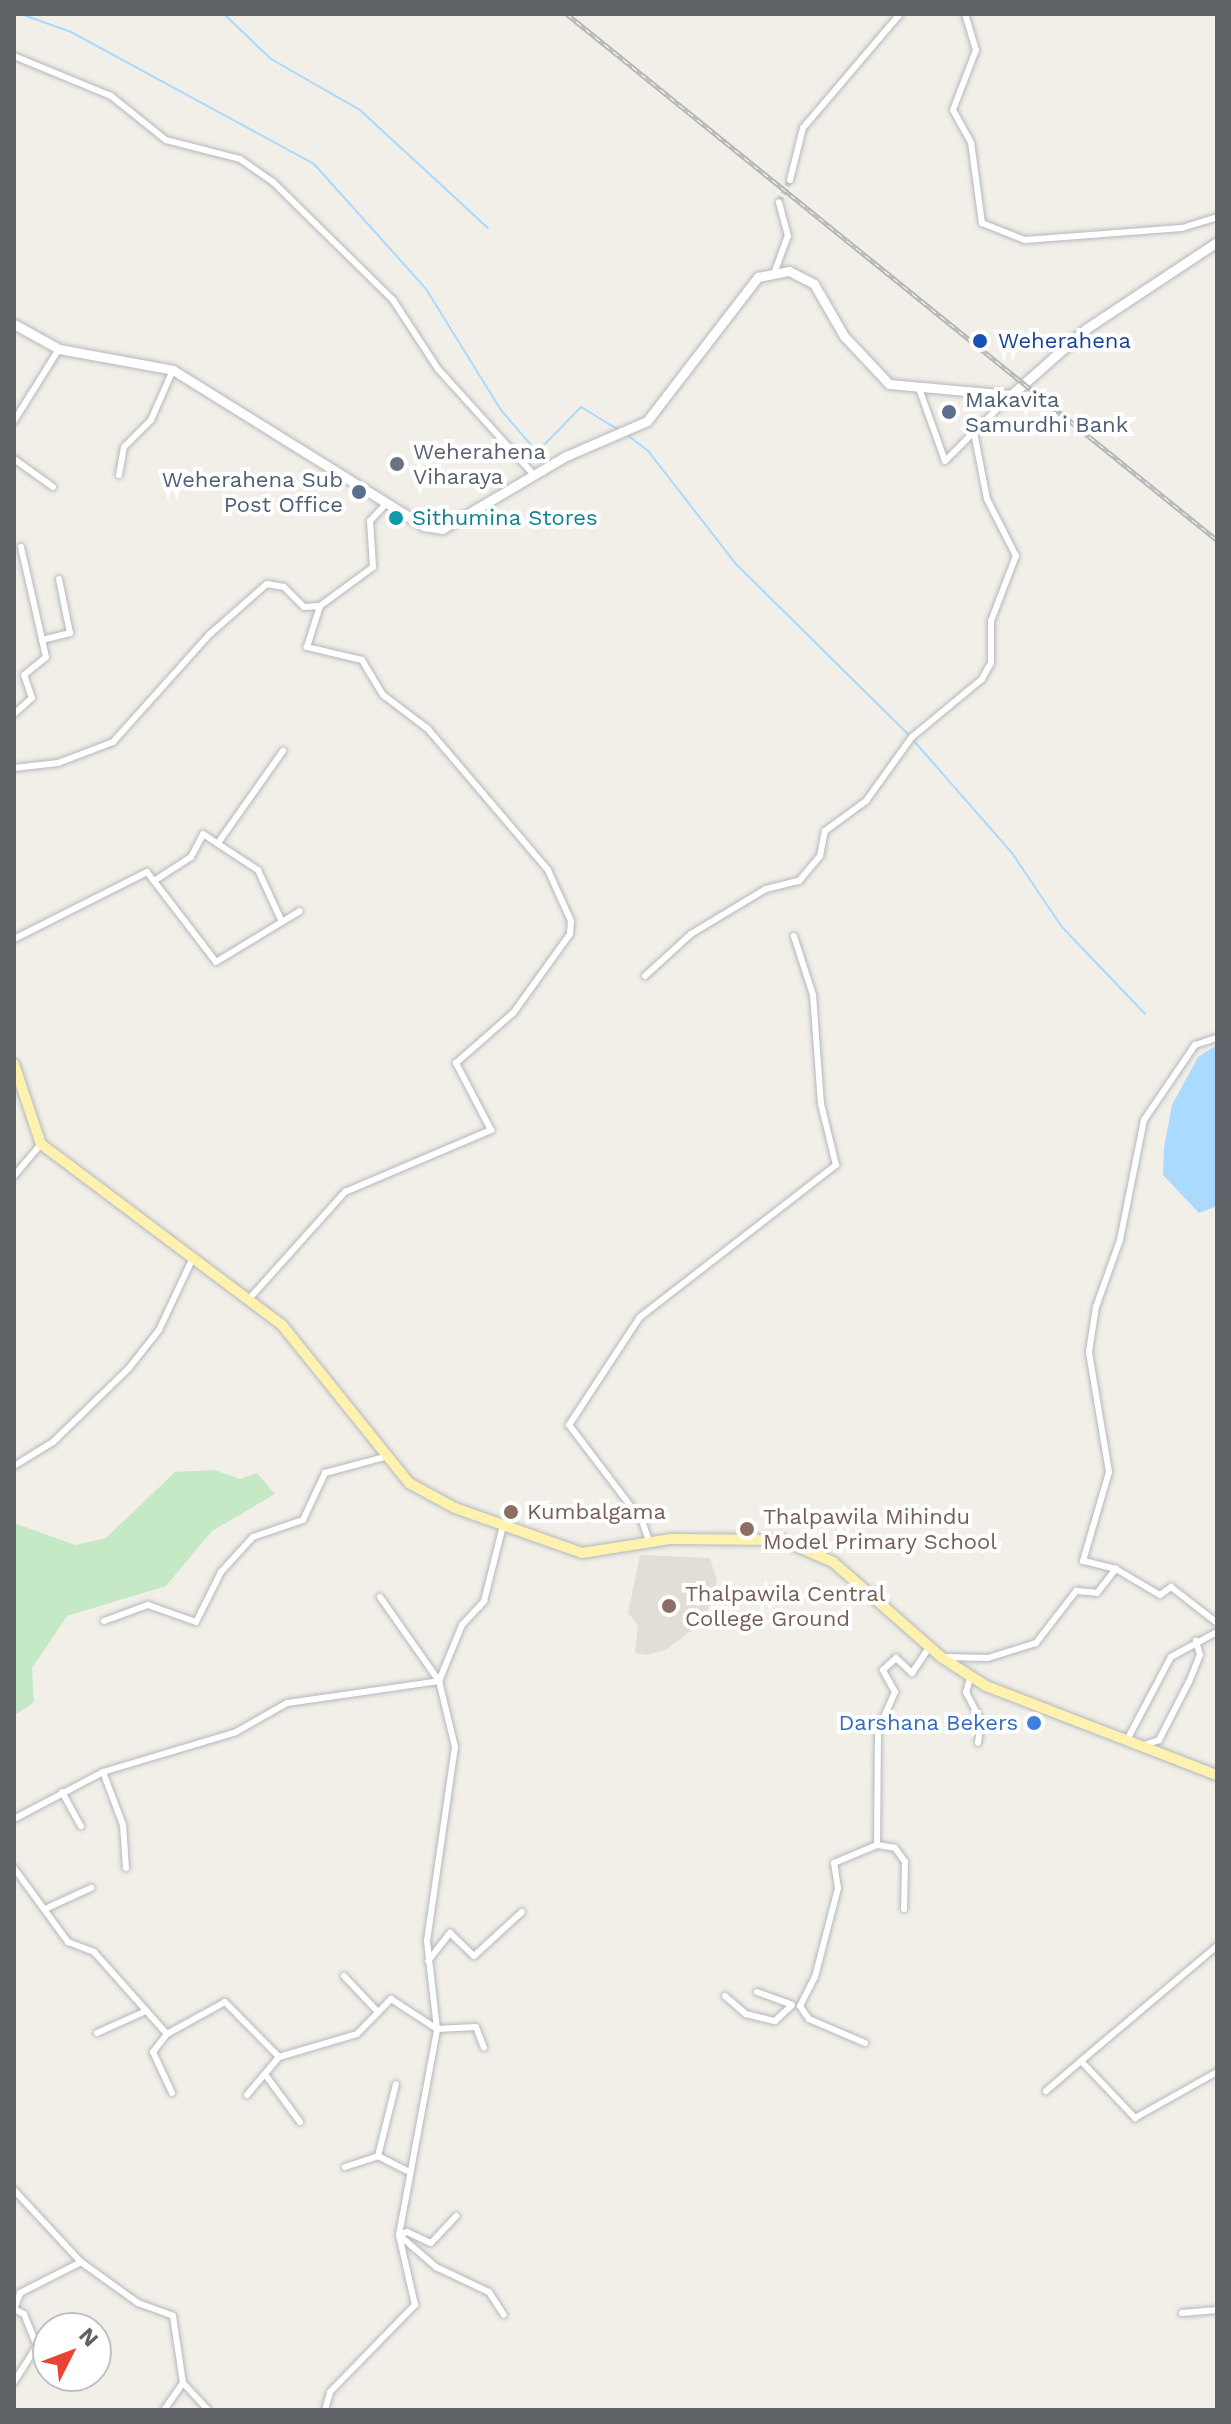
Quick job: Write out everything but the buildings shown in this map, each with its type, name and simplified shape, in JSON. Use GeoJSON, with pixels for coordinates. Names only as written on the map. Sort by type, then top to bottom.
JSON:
{"type":"FeatureCollection","features":[{"type":"Feature","properties":{"kind":"main road"},"geometry":{"type":"LineString","coordinates":[[14,324],[59,349],[173,370],[387,503],[442,529],[534,475],[647,421],[758,277],[775,271],[814,284],[844,336],[889,384],[920,391],[1011,395],[1087,328],[1217,242]]}},
{"type":"Feature","properties":{"kind":"main road"},"geometry":{"type":"LineString","coordinates":[[14,1064],[17,1084],[41,1144],[191,1262],[249,1299],[311,1354],[409,1483],[503,1526],[582,1553],[649,1541],[782,1540],[833,1562],[941,1657],[971,1675],[1217,1775]]}},
{"type":"Feature","properties":{"kind":"street"},"geometry":{"type":"LineString","coordinates":[[790,180],[803,128],[900,14]]}},
{"type":"Feature","properties":{"kind":"street"},"geometry":{"type":"LineString","coordinates":[[965,14],[976,50],[953,110],[971,142],[982,223],[1025,240],[1182,228],[1217,217]]}},
{"type":"Feature","properties":{"kind":"street"},"geometry":{"type":"LineString","coordinates":[[14,56],[111,96],[166,140],[240,159],[273,182],[385,290],[438,369],[534,475]]}},
{"type":"Feature","properties":{"kind":"street"},"geometry":{"type":"LineString","coordinates":[[775,271],[788,236],[779,202]]}},
{"type":"Feature","properties":{"kind":"street"},"geometry":{"type":"LineString","coordinates":[[14,421],[59,349]]}},
{"type":"Feature","properties":{"kind":"street"},"geometry":{"type":"LineString","coordinates":[[119,475],[124,447],[151,420],[173,370]]}},
{"type":"Feature","properties":{"kind":"street"},"geometry":{"type":"LineString","coordinates":[[920,391],[940,459],[951,456],[973,427],[1011,395]]}},
{"type":"Feature","properties":{"kind":"street"},"geometry":{"type":"LineString","coordinates":[[645,976],[691,934],[766,889],[799,881],[820,856],[825,831],[866,801],[912,737],[982,679],[991,663],[991,621],[1016,556],[987,499],[973,427]]}},
{"type":"Feature","properties":{"kind":"street"},"geometry":{"type":"LineString","coordinates":[[14,459],[53,487]]}},
{"type":"Feature","properties":{"kind":"street"},"geometry":{"type":"LineString","coordinates":[[14,768],[58,763],[113,742],[210,634],[267,584],[284,587],[304,607],[320,606],[373,567],[370,521],[387,503]]}},
{"type":"Feature","properties":{"kind":"street"},"geometry":{"type":"LineString","coordinates":[[14,714],[32,698],[24,675],[46,657],[21,547]]}},
{"type":"Feature","properties":{"kind":"street"},"geometry":{"type":"LineString","coordinates":[[42,640],[70,633],[59,579]]}},
{"type":"Feature","properties":{"kind":"street"},"geometry":{"type":"LineString","coordinates":[[249,1299],[345,1192],[491,1130],[456,1063],[514,1012],[570,934],[571,921],[548,870],[428,729],[383,695],[362,660],[307,647],[320,606]]}},
{"type":"Feature","properties":{"kind":"street"},"geometry":{"type":"LineString","coordinates":[[218,843],[283,751]]}},
{"type":"Feature","properties":{"kind":"street"},"geometry":{"type":"LineString","coordinates":[[154,881],[191,857],[203,834],[258,870],[282,922]]}},
{"type":"Feature","properties":{"kind":"street"},"geometry":{"type":"LineString","coordinates":[[14,939],[147,872],[216,962],[300,911]]}},
{"type":"Feature","properties":{"kind":"street"},"geometry":{"type":"LineString","coordinates":[[649,1541],[642,1521],[569,1425],[640,1317],[836,1165],[821,1104],[813,995],[794,936]]}},
{"type":"Feature","properties":{"kind":"street"},"geometry":{"type":"LineString","coordinates":[[1217,1038],[1195,1045],[1144,1120],[1120,1240],[1096,1307],[1089,1352],[1109,1472],[1083,1561],[1116,1569],[1160,1595],[1171,1587],[1217,1623]]}},
{"type":"Feature","properties":{"kind":"street"},"geometry":{"type":"LineString","coordinates":[[14,1176],[41,1144]]}},
{"type":"Feature","properties":{"kind":"street"},"geometry":{"type":"LineString","coordinates":[[14,1466],[53,1442],[129,1368],[159,1330],[191,1262]]}},
{"type":"Feature","properties":{"kind":"street"},"geometry":{"type":"LineString","coordinates":[[104,1621],[148,1605],[196,1622],[221,1572],[253,1537],[303,1520],[325,1473],[388,1456]]}},
{"type":"Feature","properties":{"kind":"street"},"geometry":{"type":"LineString","coordinates":[[439,1681],[462,1625],[484,1601],[503,1526]]}},
{"type":"Feature","properties":{"kind":"street"},"geometry":{"type":"LineString","coordinates":[[941,1657],[988,1658],[1036,1643],[1076,1591],[1097,1593],[1116,1569]]}},
{"type":"Feature","properties":{"kind":"street"},"geometry":{"type":"LineString","coordinates":[[325,2410],[330,2392],[415,2305],[399,2235],[407,2171],[418,2147],[437,2029],[428,1961],[432,1876],[450,1809],[455,1747],[439,1681],[380,1597]]}},
{"type":"Feature","properties":{"kind":"street"},"geometry":{"type":"LineString","coordinates":[[1209,1619],[1217,1612]]}},
{"type":"Feature","properties":{"kind":"street"},"geometry":{"type":"LineString","coordinates":[[1127,1741],[1171,1657],[1217,1632]]}},
{"type":"Feature","properties":{"kind":"street"},"geometry":{"type":"LineString","coordinates":[[1140,1746],[1159,1740],[1200,1655],[1196,1641]]}},
{"type":"Feature","properties":{"kind":"street"},"geometry":{"type":"LineString","coordinates":[[877,1845],[878,1730],[895,1692],[883,1670],[896,1658],[912,1673],[930,1646]]}},
{"type":"Feature","properties":{"kind":"street"},"geometry":{"type":"LineString","coordinates":[[971,1675],[966,1692],[981,1721],[978,1743]]}},
{"type":"Feature","properties":{"kind":"street"},"geometry":{"type":"LineString","coordinates":[[14,1819],[103,1772],[236,1732],[287,1703],[439,1681]]}},
{"type":"Feature","properties":{"kind":"street"},"geometry":{"type":"LineString","coordinates":[[103,1772],[123,1825],[126,1868]]}},
{"type":"Feature","properties":{"kind":"street"},"geometry":{"type":"LineString","coordinates":[[62,1792],[81,1826]]}},
{"type":"Feature","properties":{"kind":"street"},"geometry":{"type":"LineString","coordinates":[[725,1996],[746,2014],[775,2021],[796,2005],[815,1977],[838,1888],[834,1863],[877,1845],[895,1848],[905,1862],[904,1909]]}},
{"type":"Feature","properties":{"kind":"street"},"geometry":{"type":"LineString","coordinates":[[14,1868],[68,1942],[94,1952],[167,2034]]}},
{"type":"Feature","properties":{"kind":"street"},"geometry":{"type":"LineString","coordinates":[[45,1909],[91,1888]]}},
{"type":"Feature","properties":{"kind":"street"},"geometry":{"type":"LineString","coordinates":[[428,1961],[450,1933],[474,1956],[522,1912]]}},
{"type":"Feature","properties":{"kind":"street"},"geometry":{"type":"LineString","coordinates":[[1046,2091],[1217,1946]]}},
{"type":"Feature","properties":{"kind":"street"},"geometry":{"type":"LineString","coordinates":[[344,1976],[378,2012]]}},
{"type":"Feature","properties":{"kind":"street"},"geometry":{"type":"LineString","coordinates":[[757,1992],[796,2005],[809,2019],[865,2043]]}},
{"type":"Feature","properties":{"kind":"street"},"geometry":{"type":"LineString","coordinates":[[300,2122],[263,2069],[279,2057],[357,2034],[391,1999],[437,2029],[476,2027],[484,2048]]}},
{"type":"Feature","properties":{"kind":"street"},"geometry":{"type":"LineString","coordinates":[[172,2093],[153,2052],[167,2034],[225,2002],[279,2057]]}},
{"type":"Feature","properties":{"kind":"street"},"geometry":{"type":"LineString","coordinates":[[97,2033],[146,2011]]}},
{"type":"Feature","properties":{"kind":"street"},"geometry":{"type":"LineString","coordinates":[[1081,2061],[1135,2118],[1217,2072]]}},
{"type":"Feature","properties":{"kind":"street"},"geometry":{"type":"LineString","coordinates":[[247,2095],[267,2077]]}},
{"type":"Feature","properties":{"kind":"street"},"geometry":{"type":"LineString","coordinates":[[378,2156],[396,2084]]}},
{"type":"Feature","properties":{"kind":"street"},"geometry":{"type":"LineString","coordinates":[[345,2167],[378,2156],[407,2171]]}},
{"type":"Feature","properties":{"kind":"street"},"geometry":{"type":"LineString","coordinates":[[14,2190],[81,2262],[138,2303],[173,2316],[183,2383],[208,2410]]}},
{"type":"Feature","properties":{"kind":"street"},"geometry":{"type":"LineString","coordinates":[[399,2235],[407,2232],[431,2243],[456,2216]]}},
{"type":"Feature","properties":{"kind":"street"},"geometry":{"type":"LineString","coordinates":[[399,2235],[436,2267],[489,2292],[504,2315]]}},
{"type":"Feature","properties":{"kind":"street"},"geometry":{"type":"LineString","coordinates":[[14,2382],[37,2346],[24,2314],[14,2309],[20,2293],[81,2262]]}},
{"type":"Feature","properties":{"kind":"street"},"geometry":{"type":"LineString","coordinates":[[1182,2313],[1217,2310]]}},
{"type":"Feature","properties":{"kind":"street"},"geometry":{"type":"LineString","coordinates":[[164,2410],[183,2383]]}},
{"type":"Feature","properties":{"kind":"shaded area","name":"Thalpawila Central College Ground"},"geometry":{"type":"Polygon","coordinates":[[[640,1555],[710,1558],[717,1581],[705,1619],[666,1650],[647,1655],[635,1653],[638,1625],[628,1613],[640,1555]]]}},
{"type":"Feature","properties":{"kind":"green space"},"geometry":{"type":"Polygon","coordinates":[[[214,1470],[240,1479],[257,1473],[275,1494],[212,1531],[166,1586],[67,1616],[32,1668],[34,1702],[14,1716],[14,1523],[75,1545],[106,1538],[175,1472],[214,1470]]]}},
{"type":"Feature","properties":{"kind":"water"},"geometry":{"type":"Polygon","coordinates":[[[1217,1045],[1217,1206],[1199,1213],[1163,1175],[1164,1148],[1172,1105],[1198,1057],[1217,1045]]]}},
{"type":"Feature","properties":{"kind":"waterway"},"geometry":{"type":"LineString","coordinates":[[21,14],[71,32],[314,164],[426,289],[501,410],[537,452],[581,407],[619,430]]}},
{"type":"Feature","properties":{"kind":"waterway"},"geometry":{"type":"LineString","coordinates":[[224,14],[271,59],[360,110],[488,228]]}},
{"type":"Feature","properties":{"kind":"waterway"},"geometry":{"type":"LineString","coordinates":[[625,433],[649,452],[736,564],[910,736]]}},
{"type":"Feature","properties":{"kind":"waterway"},"geometry":{"type":"LineString","coordinates":[[914,741],[1012,853],[1062,927],[1145,1014]]}},
{"type":"Feature","properties":{"kind":"tunnel"},"geometry":{"type":"LineString","coordinates":[[779,202],[790,180]]}},
{"type":"Feature","properties":{"kind":"railway"},"geometry":{"type":"LineString","coordinates":[[567,14],[1217,540]]}},
{"type":"Feature","properties":{"kind":"place","name":"Weherahena"},"geometry":{"type":"Point","coordinates":[980,341]}},
{"type":"Feature","properties":{"kind":"place","name":"Makavita Samurdhi Bank"},"geometry":{"type":"Point","coordinates":[949,412]}},
{"type":"Feature","properties":{"kind":"place","name":"Weherahena Viharaya"},"geometry":{"type":"Point","coordinates":[397,464]}},
{"type":"Feature","properties":{"kind":"place","name":"Weherahena Sub Post Office"},"geometry":{"type":"Point","coordinates":[359,492]}},
{"type":"Feature","properties":{"kind":"place","name":"Sithumina Stores"},"geometry":{"type":"Point","coordinates":[396,518]}},
{"type":"Feature","properties":{"kind":"place","name":"Kumbalgama"},"geometry":{"type":"Point","coordinates":[511,1512]}},
{"type":"Feature","properties":{"kind":"place","name":"Thalpawila Mihindu Model Primary School"},"geometry":{"type":"Point","coordinates":[747,1529]}},
{"type":"Feature","properties":{"kind":"place","name":"Thalpawila Central College Ground"},"geometry":{"type":"Point","coordinates":[669,1606]}},
{"type":"Feature","properties":{"kind":"place","name":"Darshana Bekers"},"geometry":{"type":"Point","coordinates":[1034,1723]}}]}
